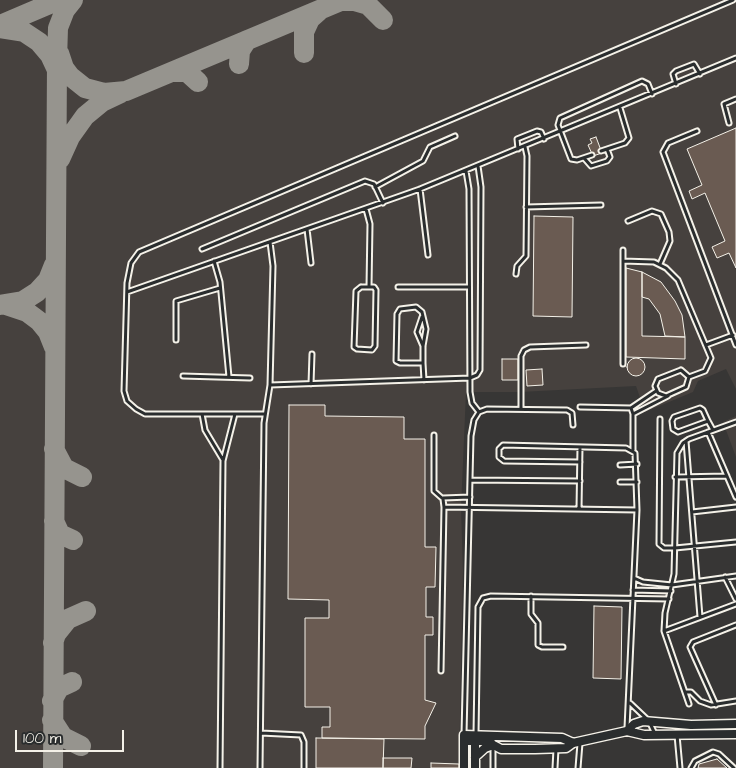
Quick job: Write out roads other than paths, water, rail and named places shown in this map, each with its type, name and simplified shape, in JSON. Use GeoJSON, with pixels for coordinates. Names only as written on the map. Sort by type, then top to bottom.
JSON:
{"type":"FeatureCollection","features":[{"type":"Feature","properties":{"kind":"street"},"geometry":{"type":"LineString","coordinates":[[627,731],[634,724],[649,721],[691,725],[736,724]]}},
{"type":"Feature","properties":{"kind":"street"},"geometry":{"type":"LineString","coordinates":[[475,738],[508,749],[566,748],[576,742],[627,731],[637,734],[736,734]]}},
{"type":"Feature","properties":{"kind":"street"},"geometry":{"type":"LineString","coordinates":[[464,768],[464,738],[475,738],[493,734],[562,738],[576,742]]}},
{"type":"Feature","properties":{"kind":"street"},"geometry":{"type":"LineString","coordinates":[[475,738],[475,768]]}},
{"type":"Feature","properties":{"kind":"street"},"geometry":{"type":"LineString","coordinates":[[475,757],[481,750],[493,745]]}},
{"type":"Feature","properties":{"kind":"lane"},"geometry":{"type":"LineString","coordinates":[[265,414],[145,414],[136,409],[127,400],[124,391],[127,292],[131,263],[145,249],[733,0]]}},
{"type":"Feature","properties":{"kind":"lane"},"geometry":{"type":"LineString","coordinates":[[127,292],[420,189],[620,108],[736,58]]}},
{"type":"Feature","properties":{"kind":"lane"},"geometry":{"type":"LineString","coordinates":[[676,84],[673,76],[675,72],[694,64],[700,74]]}},
{"type":"Feature","properties":{"kind":"lane"},"geometry":{"type":"LineString","coordinates":[[592,155],[575,160],[571,158],[558,123],[560,118],[642,82],[648,84],[652,94]]}},
{"type":"Feature","properties":{"kind":"lane"},"geometry":{"type":"LineString","coordinates":[[730,123],[724,104],[736,99]]}},
{"type":"Feature","properties":{"kind":"lane"},"geometry":{"type":"LineString","coordinates":[[601,151],[624,142],[629,138],[620,108]]}},
{"type":"Feature","properties":{"kind":"lane"},"geometry":{"type":"LineString","coordinates":[[518,149],[517,139],[537,131],[541,132],[544,139]]}},
{"type":"Feature","properties":{"kind":"lane"},"geometry":{"type":"LineString","coordinates":[[698,131],[668,143],[663,152],[736,346]]}},
{"type":"Feature","properties":{"kind":"lane"},"geometry":{"type":"LineString","coordinates":[[376,187],[423,161],[430,147],[455,136]]}},
{"type":"Feature","properties":{"kind":"lane"},"geometry":{"type":"LineString","coordinates":[[516,274],[517,266],[525,258],[527,156],[524,147]]}},
{"type":"Feature","properties":{"kind":"lane"},"geometry":{"type":"LineString","coordinates":[[584,158],[591,166],[607,161],[610,157],[607,149]]}},
{"type":"Feature","properties":{"kind":"lane"},"geometry":{"type":"LineString","coordinates":[[270,386],[470,378],[477,376],[480,370],[482,187],[478,166]]}},
{"type":"Feature","properties":{"kind":"lane"},"geometry":{"type":"LineString","coordinates":[[466,171],[469,189],[471,398],[479,412]]}},
{"type":"Feature","properties":{"kind":"lane"},"geometry":{"type":"LineString","coordinates":[[202,249],[363,181],[372,182],[383,203]]}},
{"type":"Feature","properties":{"kind":"lane"},"geometry":{"type":"LineString","coordinates":[[420,189],[428,255]]}},
{"type":"Feature","properties":{"kind":"lane"},"geometry":{"type":"LineString","coordinates":[[526,207],[601,205]]}},
{"type":"Feature","properties":{"kind":"lane"},"geometry":{"type":"LineString","coordinates":[[366,209],[370,221],[369,287]]}},
{"type":"Feature","properties":{"kind":"lane"},"geometry":{"type":"LineString","coordinates":[[628,221],[652,211],[661,214],[669,232],[670,241],[660,264]]}},
{"type":"Feature","properties":{"kind":"lane"},"geometry":{"type":"LineString","coordinates":[[307,229],[311,263]]}},
{"type":"Feature","properties":{"kind":"lane"},"geometry":{"type":"LineString","coordinates":[[260,768],[265,414],[270,386],[273,266],[270,242]]}},
{"type":"Feature","properties":{"kind":"lane"},"geometry":{"type":"LineString","coordinates":[[622,250],[623,364]]}},
{"type":"Feature","properties":{"kind":"lane"},"geometry":{"type":"LineString","coordinates":[[623,261],[648,260],[660,264],[678,280],[710,354],[709,365],[702,372],[689,377]]}},
{"type":"Feature","properties":{"kind":"lane"},"geometry":{"type":"LineString","coordinates":[[214,261],[220,288],[228,377]]}},
{"type":"Feature","properties":{"kind":"lane"},"geometry":{"type":"LineString","coordinates":[[369,287],[376,290],[374,348],[372,350],[356,349],[354,347],[356,292],[359,288],[369,287]]}},
{"type":"Feature","properties":{"kind":"lane"},"geometry":{"type":"LineString","coordinates":[[398,287],[469,287]]}},
{"type":"Feature","properties":{"kind":"lane"},"geometry":{"type":"LineString","coordinates":[[176,340],[176,301],[220,288]]}},
{"type":"Feature","properties":{"kind":"lane"},"geometry":{"type":"LineString","coordinates":[[424,363],[400,363],[395,359],[399,310],[418,308],[422,312],[426,335],[423,346],[424,363],[424,380]]}},
{"type":"Feature","properties":{"kind":"lane"},"geometry":{"type":"LineString","coordinates":[[422,317],[417,332],[423,346]]}},
{"type":"Feature","properties":{"kind":"lane"},"geometry":{"type":"LineString","coordinates":[[706,345],[732,335]]}},
{"type":"Feature","properties":{"kind":"lane"},"geometry":{"type":"LineString","coordinates":[[521,409],[521,356],[524,350],[530,347],[586,345]]}},
{"type":"Feature","properties":{"kind":"lane"},"geometry":{"type":"LineString","coordinates":[[311,384],[312,354]]}},
{"type":"Feature","properties":{"kind":"lane"},"geometry":{"type":"LineString","coordinates":[[656,391],[656,380],[676,370],[684,371],[689,377]]}},
{"type":"Feature","properties":{"kind":"lane"},"geometry":{"type":"LineString","coordinates":[[183,376],[250,378]]}},
{"type":"Feature","properties":{"kind":"lane"},"geometry":{"type":"LineString","coordinates":[[633,414],[654,405],[668,395],[686,387],[689,377]]}},
{"type":"Feature","properties":{"kind":"lane"},"geometry":{"type":"LineString","coordinates":[[656,391],[663,396],[668,395]]}},
{"type":"Feature","properties":{"kind":"lane"},"geometry":{"type":"LineString","coordinates":[[580,406],[631,408],[656,391]]}},
{"type":"Feature","properties":{"kind":"lane"},"geometry":{"type":"LineString","coordinates":[[627,731],[630,703],[637,510],[637,456],[633,450],[633,414],[631,408]]}},
{"type":"Feature","properties":{"kind":"lane"},"geometry":{"type":"LineString","coordinates":[[708,420],[678,432],[673,429],[672,421],[674,417],[698,408],[703,410],[708,420],[713,430]]}},
{"type":"Feature","properties":{"kind":"lane"},"geometry":{"type":"LineString","coordinates":[[464,738],[469,508],[474,420],[479,412],[487,409],[569,410],[572,413],[573,425]]}},
{"type":"Feature","properties":{"kind":"lane"},"geometry":{"type":"LineString","coordinates":[[202,414],[205,430],[223,461]]}},
{"type":"Feature","properties":{"kind":"lane"},"geometry":{"type":"LineString","coordinates":[[220,768],[223,461],[235,414]]}},
{"type":"Feature","properties":{"kind":"lane"},"geometry":{"type":"LineString","coordinates":[[660,419],[659,542],[662,547],[675,548],[736,542]]}},
{"type":"Feature","properties":{"kind":"lane"},"geometry":{"type":"LineString","coordinates":[[689,704],[664,631],[664,619],[672,585],[675,548],[677,453],[686,441],[736,422]]}},
{"type":"Feature","properties":{"kind":"lane"},"geometry":{"type":"LineString","coordinates":[[708,432],[734,488],[736,497]]}},
{"type":"Feature","properties":{"kind":"lane"},"geometry":{"type":"LineString","coordinates":[[434,435],[434,491],[442,498],[444,508],[441,670]]}},
{"type":"Feature","properties":{"kind":"lane"},"geometry":{"type":"LineString","coordinates":[[686,441],[700,618]]}},
{"type":"Feature","properties":{"kind":"lane"},"geometry":{"type":"LineString","coordinates":[[580,462],[504,461],[499,457],[500,448],[503,445],[626,448],[633,450]]}},
{"type":"Feature","properties":{"kind":"lane"},"geometry":{"type":"LineString","coordinates":[[579,509],[580,447]]}},
{"type":"Feature","properties":{"kind":"lane"},"geometry":{"type":"LineString","coordinates":[[620,464],[637,464]]}},
{"type":"Feature","properties":{"kind":"lane"},"geometry":{"type":"LineString","coordinates":[[675,477],[727,476]]}},
{"type":"Feature","properties":{"kind":"lane"},"geometry":{"type":"LineString","coordinates":[[470,480],[580,481]]}},
{"type":"Feature","properties":{"kind":"lane"},"geometry":{"type":"LineString","coordinates":[[620,482],[637,482]]}},
{"type":"Feature","properties":{"kind":"lane"},"geometry":{"type":"LineString","coordinates":[[442,498],[470,497]]}},
{"type":"Feature","properties":{"kind":"lane"},"geometry":{"type":"LineString","coordinates":[[692,512],[736,507]]}},
{"type":"Feature","properties":{"kind":"lane"},"geometry":{"type":"LineString","coordinates":[[444,508],[637,510]]}},
{"type":"Feature","properties":{"kind":"lane"},"geometry":{"type":"LineString","coordinates":[[634,578],[642,582],[672,585],[736,576]]}},
{"type":"Feature","properties":{"kind":"lane"},"geometry":{"type":"LineString","coordinates":[[725,577],[736,599]]}},
{"type":"Feature","properties":{"kind":"lane"},"geometry":{"type":"LineString","coordinates":[[634,590],[671,592]]}},
{"type":"Feature","properties":{"kind":"lane"},"geometry":{"type":"LineString","coordinates":[[475,738],[479,604],[483,598],[491,596],[531,596],[669,599]]}},
{"type":"Feature","properties":{"kind":"lane"},"geometry":{"type":"LineString","coordinates":[[531,596],[531,614],[538,623],[538,645],[542,647],[563,647]]}},
{"type":"Feature","properties":{"kind":"lane"},"geometry":{"type":"LineString","coordinates":[[664,631],[736,604]]}},
{"type":"Feature","properties":{"kind":"lane"},"geometry":{"type":"LineString","coordinates":[[716,705],[690,648],[693,642],[736,625]]}},
{"type":"Feature","properties":{"kind":"lane"},"geometry":{"type":"LineString","coordinates":[[684,692],[691,692],[703,703],[716,705],[736,701]]}},
{"type":"Feature","properties":{"kind":"lane"},"geometry":{"type":"LineString","coordinates":[[630,703],[649,721],[655,734]]}},
{"type":"Feature","properties":{"kind":"lane"},"geometry":{"type":"LineString","coordinates":[[261,733],[301,735],[304,742],[304,768]]}},
{"type":"Feature","properties":{"kind":"lane"},"geometry":{"type":"LineString","coordinates":[[493,734],[493,768]]}},
{"type":"Feature","properties":{"kind":"lane"},"geometry":{"type":"LineString","coordinates":[[677,734],[680,768]]}},
{"type":"Feature","properties":{"kind":"lane"},"geometry":{"type":"LineString","coordinates":[[576,742],[578,768]]}},
{"type":"Feature","properties":{"kind":"lane"},"geometry":{"type":"LineString","coordinates":[[555,768],[556,748]]}},
{"type":"Feature","properties":{"kind":"lane"},"geometry":{"type":"LineString","coordinates":[[691,768],[695,761],[713,752],[719,754],[734,768]]}}]}
